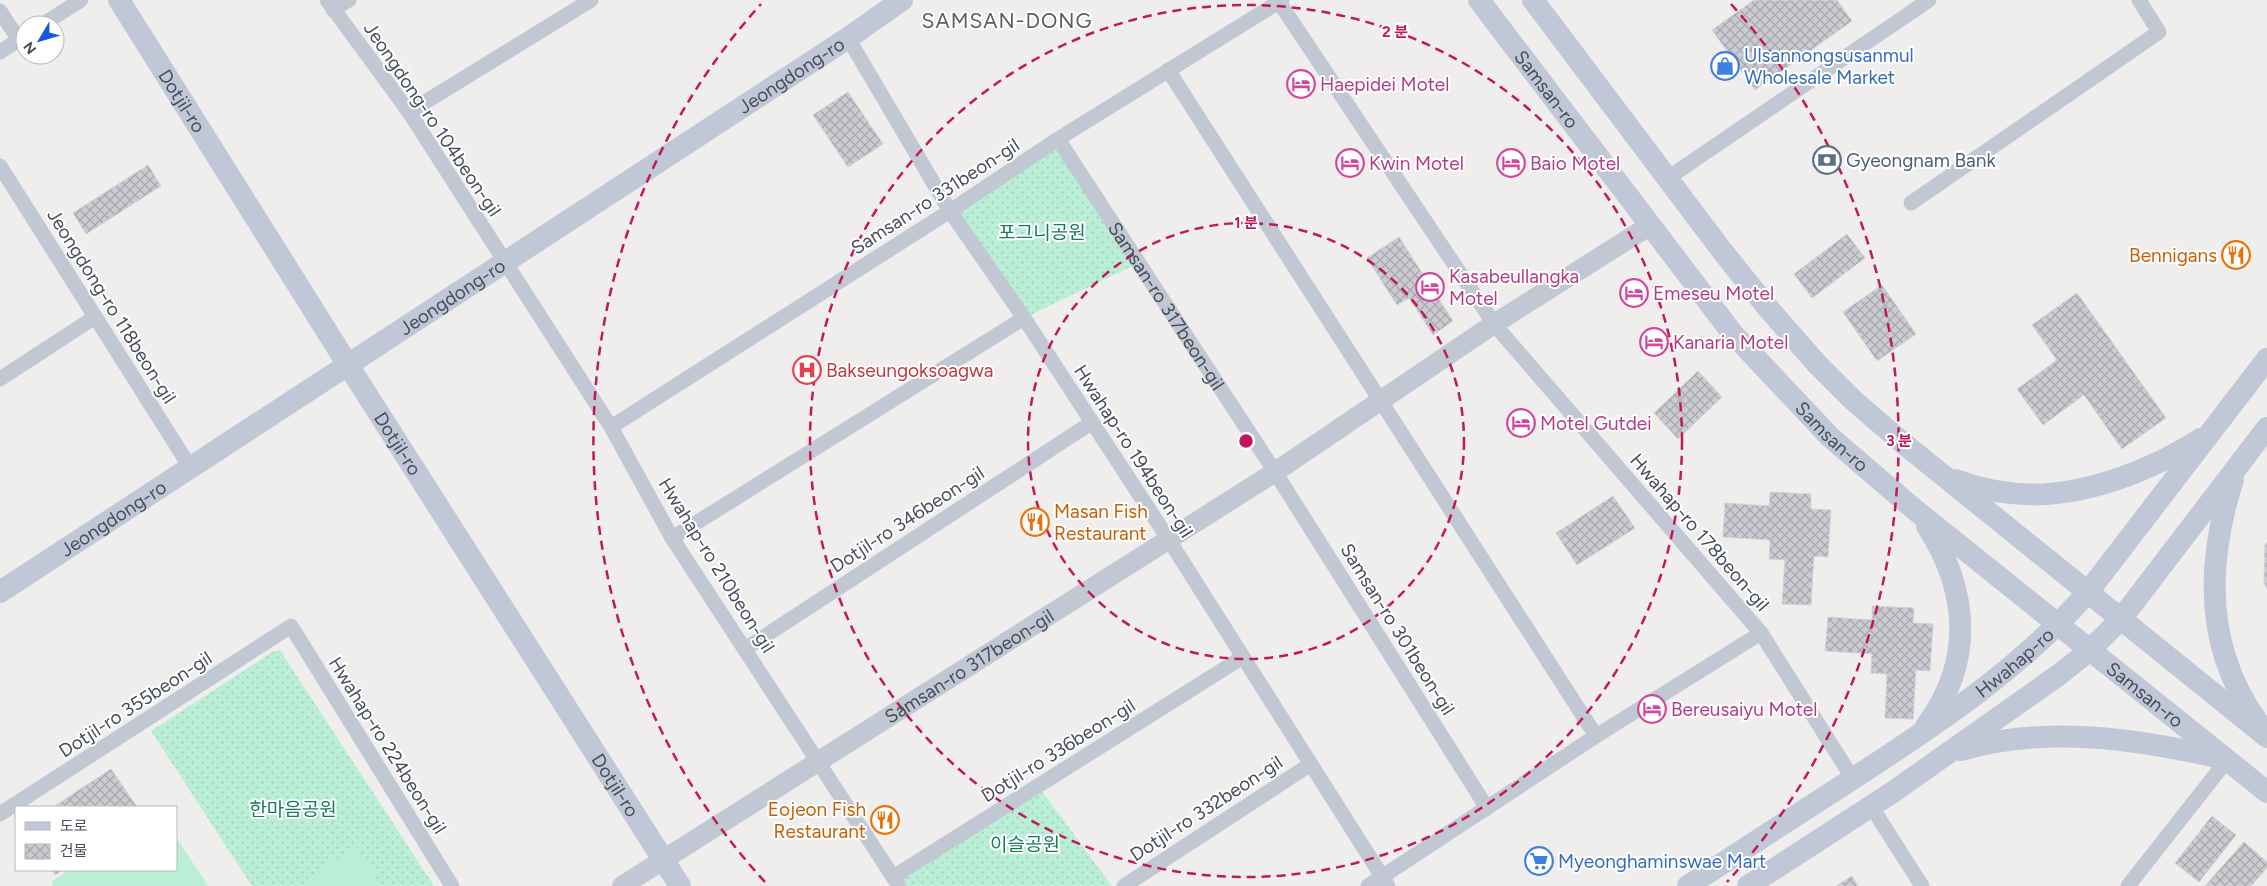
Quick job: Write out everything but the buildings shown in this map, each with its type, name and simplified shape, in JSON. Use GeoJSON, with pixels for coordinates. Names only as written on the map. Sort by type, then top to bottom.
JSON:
{"type":"FeatureCollection","features":[{"type":"Feature","properties":{"kind":"main road","name":"Dotjil-ro"},"geometry":{"type":"LineString","coordinates":[[119,0],[348,365],[680,886]]}},
{"type":"Feature","properties":{"kind":"main road","name":"Samsan-ro"},"geometry":{"type":"LineString","coordinates":[[1479,0],[1733,334],[1784,391],[1830,437],[1914,509],[2267,792]]}},
{"type":"Feature","properties":{"kind":"main road"},"geometry":{"type":"LineString","coordinates":[[1533,0],[1768,308],[1817,364],[1854,401],[1934,469],[2267,736]]}},
{"type":"Feature","properties":{"kind":"main road","name":"Jeongdong-ro"},"geometry":{"type":"LineString","coordinates":[[0,592],[848,38],[894,2]]}},
{"type":"Feature","properties":{"kind":"main road","name":"Hwahap-ro"},"geometry":{"type":"LineString","coordinates":[[1688,886],[1951,714],[2031,651],[2059,625],[2088,592],[2267,359]]}},
{"type":"Feature","properties":{"kind":"main road"},"geometry":{"type":"LineString","coordinates":[[1934,469],[1980,488],[2033,496],[2055,495],[2099,485],[2155,464],[2199,440],[2218,423]]}},
{"type":"Feature","properties":{"kind":"main road","name":"Hwahap-ro"},"geometry":{"type":"LineString","coordinates":[[1748,886],[1948,754],[2060,674],[2090,650],[2121,619],[2267,428]]}},
{"type":"Feature","properties":{"kind":"main road"},"geometry":{"type":"LineString","coordinates":[[2238,466],[2220,527],[2216,557],[2214,608],[2220,642],[2228,669],[2244,700],[2267,736]]}},
{"type":"Feature","properties":{"kind":"main road"},"geometry":{"type":"LineString","coordinates":[[1912,740],[1933,716],[1949,688],[1959,653],[1961,634],[1958,597],[1952,576],[1937,542],[1914,509]]}},
{"type":"Feature","properties":{"kind":"main road"},"geometry":{"type":"LineString","coordinates":[[1948,754],[2006,740],[2092,738],[2183,749],[2227,760]]}},
{"type":"Feature","properties":{"kind":"street"},"geometry":{"type":"LineString","coordinates":[[58,15],[81,0]]}},
{"type":"Feature","properties":{"kind":"street"},"geometry":{"type":"LineString","coordinates":[[330,5],[349,0]]}},
{"type":"Feature","properties":{"kind":"street"},"geometry":{"type":"LineString","coordinates":[[409,112],[591,0]]}},
{"type":"Feature","properties":{"kind":"street"},"geometry":{"type":"LineString","coordinates":[[1668,178],[1929,0]]}},
{"type":"Feature","properties":{"kind":"street"},"geometry":{"type":"LineString","coordinates":[[1911,203],[2160,32],[2139,0]]}},
{"type":"Feature","properties":{"kind":"street","name":"Samsan-ro 331beon-gil"},"geometry":{"type":"LineString","coordinates":[[611,427],[950,211],[1058,139],[1280,1]]}},
{"type":"Feature","properties":{"kind":"street","name":"Hwahap-ro 178beon-gil"},"geometry":{"type":"LineString","coordinates":[[1280,1],[1494,324],[1761,633],[1853,779]]}},
{"type":"Feature","properties":{"kind":"street","name":"Jeongdong-ro 104beon-gil"},"geometry":{"type":"LineString","coordinates":[[330,5],[409,112],[505,262]]}},
{"type":"Feature","properties":{"kind":"street"},"geometry":{"type":"LineString","coordinates":[[0,11],[15,29]]}},
{"type":"Feature","properties":{"kind":"street","name":"Hwahap-ro 194beon-gil"},"geometry":{"type":"LineString","coordinates":[[848,38],[950,211],[1024,318],[1169,540],[1385,881]]}},
{"type":"Feature","properties":{"kind":"street"},"geometry":{"type":"LineString","coordinates":[[0,52],[15,42]]}},
{"type":"Feature","properties":{"kind":"street"},"geometry":{"type":"LineString","coordinates":[[1168,70],[1596,736]]}},
{"type":"Feature","properties":{"kind":"street","name":"Samsan-ro 317beon-gil"},"geometry":{"type":"LineString","coordinates":[[1058,139],[1275,472]]}},
{"type":"Feature","properties":{"kind":"street","name":"Jeongdong-ro 118beon-gil"},"geometry":{"type":"LineString","coordinates":[[0,166],[190,467]]}},
{"type":"Feature","properties":{"kind":"street","name":"Samsan-ro 317beon-gil"},"geometry":{"type":"LineString","coordinates":[[622,886],[1275,472],[1494,324],[1650,226]]}},
{"type":"Feature","properties":{"kind":"street","name":"Hwahap-ro 210beon-gil"},"geometry":{"type":"LineString","coordinates":[[505,262],[611,427],[672,538],[896,882]]}},
{"type":"Feature","properties":{"kind":"street"},"geometry":{"type":"LineString","coordinates":[[0,378],[95,317]]}},
{"type":"Feature","properties":{"kind":"street"},"geometry":{"type":"LineString","coordinates":[[672,538],[1024,318]]}},
{"type":"Feature","properties":{"kind":"street","name":"Dotjil-ro 346beon-gil"},"geometry":{"type":"LineString","coordinates":[[745,649],[1091,423]]}},
{"type":"Feature","properties":{"kind":"street","name":"Samsan-ro 301beon-gil"},"geometry":{"type":"LineString","coordinates":[[1275,472],[1487,808]]}},
{"type":"Feature","properties":{"kind":"street","name":"Dotjil-ro 355beon-gil"},"geometry":{"type":"LineString","coordinates":[[0,814],[291,626]]}},
{"type":"Feature","properties":{"kind":"street","name":"Hwahap-ro 224beon-gil"},"geometry":{"type":"LineString","coordinates":[[291,626],[452,886]]}},
{"type":"Feature","properties":{"kind":"street"},"geometry":{"type":"LineString","coordinates":[[1368,886],[1385,881],[1487,808],[1596,736],[1761,633]]}},
{"type":"Feature","properties":{"kind":"street","name":"Dotjil-ro 336beon-gil"},"geometry":{"type":"LineString","coordinates":[[896,882],[1243,657]]}},
{"type":"Feature","properties":{"kind":"street"},"geometry":{"type":"LineString","coordinates":[[2128,886],[2227,760]]}},
{"type":"Feature","properties":{"kind":"street","name":"Dotjil-ro 332beon-gil"},"geometry":{"type":"LineString","coordinates":[[1124,886],[1311,764]]}},
{"type":"Feature","properties":{"kind":"street"},"geometry":{"type":"LineString","coordinates":[[1871,806],[1922,886]]}},
{"type":"Feature","properties":{"kind":"green space","name":"포그니공원"},"geometry":{"type":"Polygon","coordinates":[[[1058,139],[1139,263],[1024,318],[950,211],[1058,139]]]}},
{"type":"Feature","properties":{"kind":"green space","name":"한마음공원"},"geometry":{"type":"Polygon","coordinates":[[[280,650],[434,886],[252,886],[151,731],[274,651],[280,650]]]}},
{"type":"Feature","properties":{"kind":"green space","name":"이슬공원"},"geometry":{"type":"Polygon","coordinates":[[[1038,786],[1112,886],[899,886],[893,877],[1038,786]]]}},
{"type":"Feature","properties":{"kind":"green space"},"geometry":{"type":"Polygon","coordinates":[[[178,840],[208,886],[53,886],[51,882],[68,871],[178,871],[178,840]]]}},
{"type":"Feature","properties":{"kind":"green space"},"geometry":{"type":"Polygon","coordinates":[[[356,846],[381,886],[313,886],[308,877],[356,846]]]}},
{"type":"Feature","properties":{"kind":"place","name":"Ulsannongsusanmul Wholesale Market"},"geometry":{"type":"Point","coordinates":[1725,66]}},
{"type":"Feature","properties":{"kind":"place","name":"Haepidei Motel"},"geometry":{"type":"Point","coordinates":[1301,84]}},
{"type":"Feature","properties":{"kind":"place","name":"Gyeongnam Bank"},"geometry":{"type":"Point","coordinates":[1827,160]}},
{"type":"Feature","properties":{"kind":"place","name":"Kwin Motel"},"geometry":{"type":"Point","coordinates":[1350,163]}},
{"type":"Feature","properties":{"kind":"place","name":"Baio Motel"},"geometry":{"type":"Point","coordinates":[1511,163]}},
{"type":"Feature","properties":{"kind":"place","name":"Bennigans"},"geometry":{"type":"Point","coordinates":[2236,255]}},
{"type":"Feature","properties":{"kind":"place","name":"Kasabeullangka Motel"},"geometry":{"type":"Point","coordinates":[1430,287]}},
{"type":"Feature","properties":{"kind":"place","name":"Emeseu Motel"},"geometry":{"type":"Point","coordinates":[1634,293]}},
{"type":"Feature","properties":{"kind":"place","name":"Kanaria Motel"},"geometry":{"type":"Point","coordinates":[1654,342]}},
{"type":"Feature","properties":{"kind":"place","name":"Bakseungoksoagwa"},"geometry":{"type":"Point","coordinates":[807,370]}},
{"type":"Feature","properties":{"kind":"place","name":"Motel Gutdei"},"geometry":{"type":"Point","coordinates":[1521,423]}},
{"type":"Feature","properties":{"kind":"place","name":"Masan Fish Restaurant"},"geometry":{"type":"Point","coordinates":[1035,522]}},
{"type":"Feature","properties":{"kind":"place","name":"Bereusaiyu Motel"},"geometry":{"type":"Point","coordinates":[1652,709]}},
{"type":"Feature","properties":{"kind":"place","name":"Eojeon Fish Restaurant"},"geometry":{"type":"Point","coordinates":[885,820]}},
{"type":"Feature","properties":{"kind":"place","name":"Myeonghaminswae Mart"},"geometry":{"type":"Point","coordinates":[1539,861]}},
{"type":"Feature","properties":{"kind":"district","name":"SAMSAN-DONG"},"geometry":{"type":"Point","coordinates":[1007,21]}}]}
